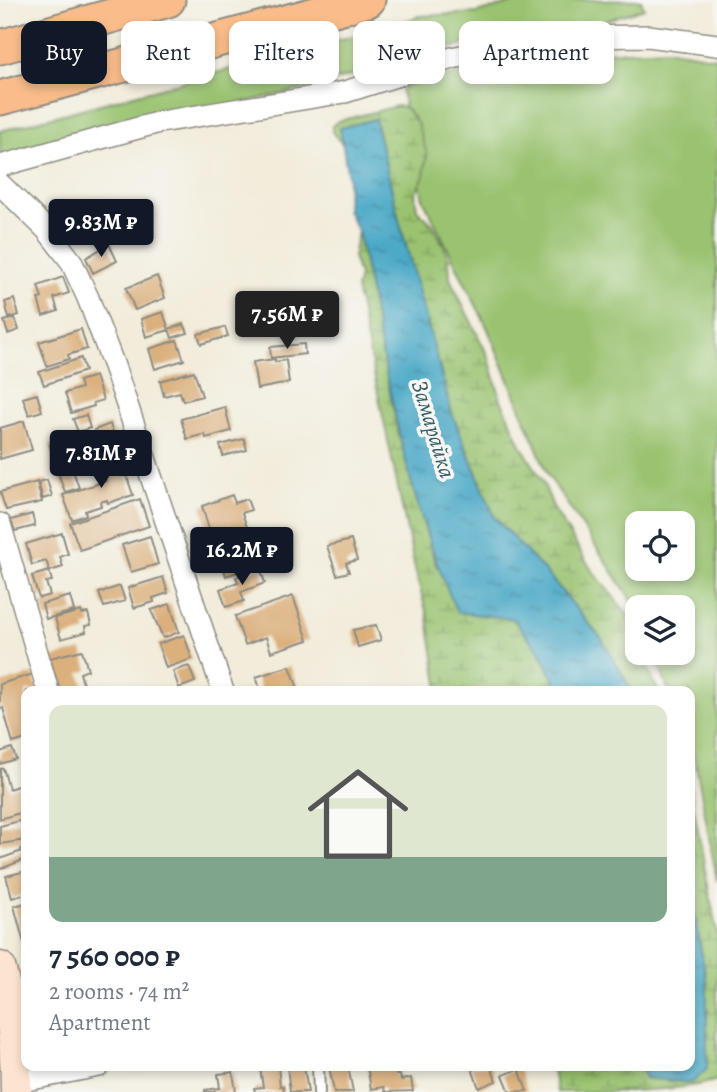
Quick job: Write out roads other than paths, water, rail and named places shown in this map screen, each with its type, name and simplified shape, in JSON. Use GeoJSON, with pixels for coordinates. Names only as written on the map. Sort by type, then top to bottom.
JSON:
{"type":"FeatureCollection","features":[{"type":"Feature","properties":{"kind":"main road"},"geometry":{"type":"LineString","coordinates":[[0,47],[168,0]]}},
{"type":"Feature","properties":{"kind":"main road"},"geometry":{"type":"LineString","coordinates":[[0,98],[368,0]]}},
{"type":"Feature","properties":{"kind":"street"},"geometry":{"type":"LineString","coordinates":[[0,166],[160,122],[345,92],[452,58],[517,44],[577,37],[648,36],[717,45]]}},
{"type":"Feature","properties":{"kind":"street"},"geometry":{"type":"LineString","coordinates":[[0,184],[47,230],[71,261],[88,298],[114,366],[221,686]]}},
{"type":"Feature","properties":{"kind":"street"},"geometry":{"type":"LineString","coordinates":[[0,524],[47,686]]}},
{"type":"Feature","properties":{"kind":"street"},"geometry":{"type":"LineString","coordinates":[[0,967],[14,1037],[16,1087],[79,1071]]}},
{"type":"Feature","properties":{"kind":"lane"},"geometry":{"type":"LineString","coordinates":[[318,1071],[319,1092]]}},
{"type":"Feature","properties":{"kind":"water","name":"Замарайка"},"geometry":{"type":"Polygon","coordinates":[[[375,119],[399,220],[452,414],[495,518],[550,577],[601,638],[629,686],[558,686],[540,651],[513,619],[457,612],[422,520],[397,425],[358,231],[347,210],[348,177],[340,128],[375,119]]]}},
{"type":"Feature","properties":{"kind":"water"},"geometry":{"type":"Polygon","coordinates":[[[695,917],[707,984],[707,1069],[692,1083],[645,1078],[643,1071],[695,1071],[695,917]]]}}]}
